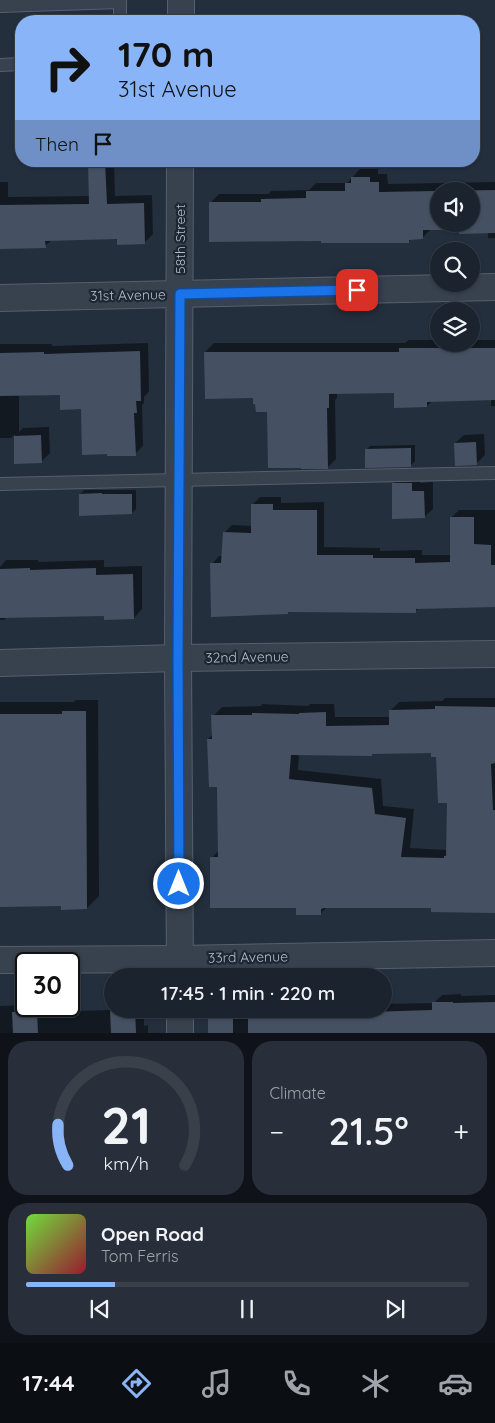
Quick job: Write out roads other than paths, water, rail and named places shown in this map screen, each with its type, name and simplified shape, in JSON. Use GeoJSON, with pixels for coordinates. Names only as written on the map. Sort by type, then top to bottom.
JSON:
{"type":"FeatureCollection","features":[{"type":"Feature","properties":{"kind":"street"},"geometry":{"type":"LineString","coordinates":[[180,15],[181,0]]}},
{"type":"Feature","properties":{"kind":"street","name":"58th Street"},"geometry":{"type":"LineString","coordinates":[[180,167],[178,658],[180,967]]}},
{"type":"Feature","properties":{"kind":"street","name":"31st Avenue"},"geometry":{"type":"LineString","coordinates":[[0,298],[495,287]]}},
{"type":"Feature","properties":{"kind":"street","name":"32nd Avenue"},"geometry":{"type":"LineString","coordinates":[[0,663],[178,658],[495,654]]}},
{"type":"Feature","properties":{"kind":"street","name":"33rd Avenue"},"geometry":{"type":"LineString","coordinates":[[0,960],[180,967],[495,953]]}},
{"type":"Feature","properties":{"kind":"street"},"geometry":{"type":"LineString","coordinates":[[180,1018],[180,1033]]}},
{"type":"Feature","properties":{"kind":"lane"},"geometry":{"type":"LineString","coordinates":[[0,6],[120,2],[120,15]]}},
{"type":"Feature","properties":{"kind":"lane"},"geometry":{"type":"LineString","coordinates":[[0,65],[15,64]]}},
{"type":"Feature","properties":{"kind":"lane"},"geometry":{"type":"LineString","coordinates":[[0,484],[495,473]]}}]}
